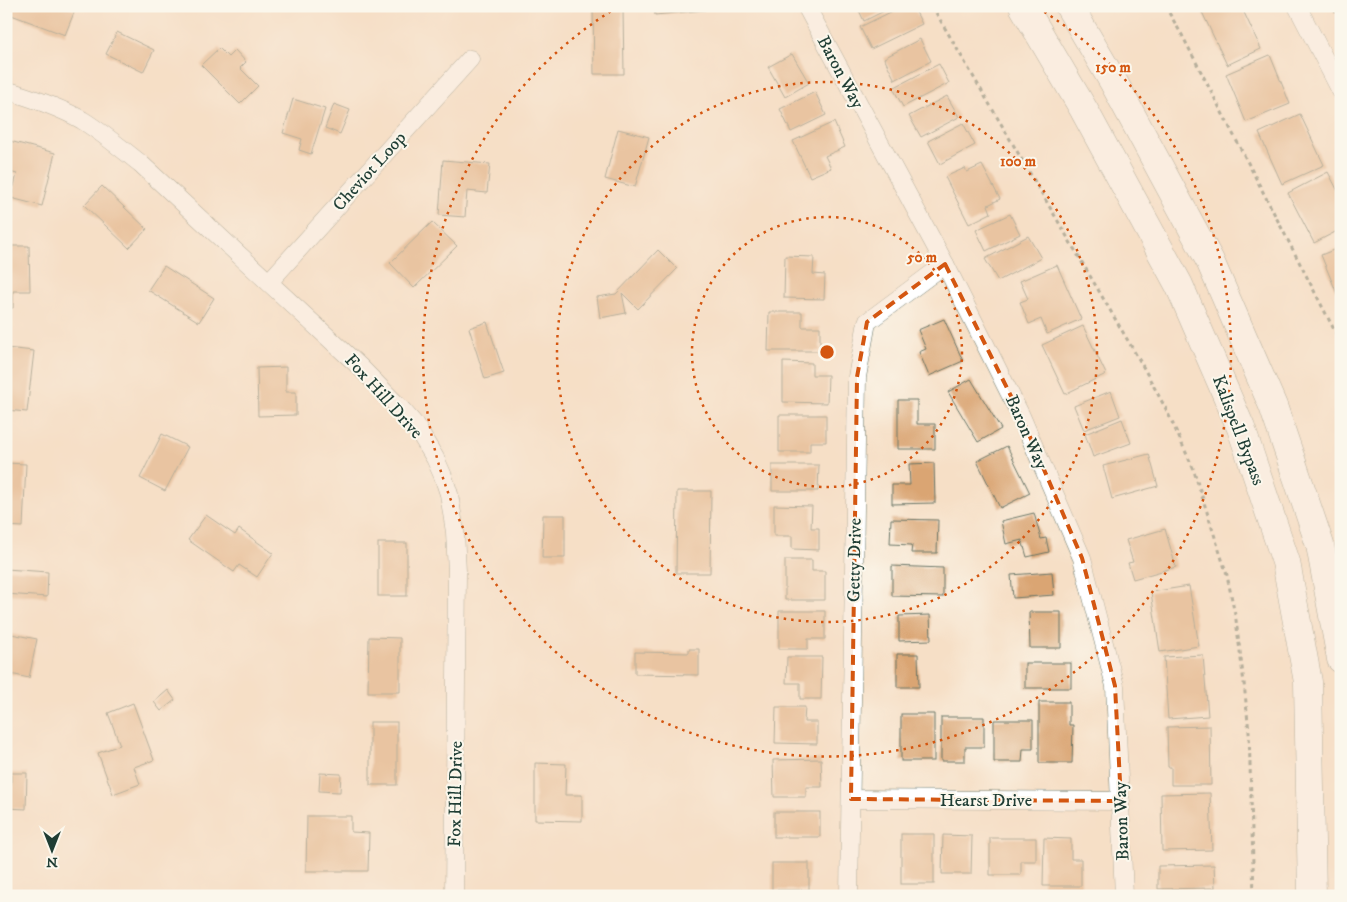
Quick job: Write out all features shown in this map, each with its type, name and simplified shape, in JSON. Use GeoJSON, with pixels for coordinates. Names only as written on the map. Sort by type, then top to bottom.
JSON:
{"type":"FeatureCollection","features":[{"type":"Feature","properties":{"kind":"highway","name":"Kalispell Bypass"},"geometry":{"type":"LineString","coordinates":[[1023,6],[1084,110],[1179,286],[1241,428],[1286,562],[1308,682],[1312,896]]}},
{"type":"Feature","properties":{"kind":"highway"},"geometry":{"type":"LineString","coordinates":[[1069,6],[1114,83],[1210,261],[1273,406],[1320,545],[1341,659]]}},
{"type":"Feature","properties":{"kind":"street","name":"Baron Way"},"geometry":{"type":"LineString","coordinates":[[806,6],[946,264],[1021,416],[1082,558],[1115,686],[1124,896]]}},
{"type":"Feature","properties":{"kind":"street"},"geometry":{"type":"LineString","coordinates":[[1297,6],[1341,91]]}},
{"type":"Feature","properties":{"kind":"street","name":"Cheviot Loop"},"geometry":{"type":"LineString","coordinates":[[269,282],[470,59]]}},
{"type":"Feature","properties":{"kind":"street","name":"Fox Hill Drive"},"geometry":{"type":"LineString","coordinates":[[6,90],[82,120],[141,164],[359,366],[415,425],[431,450],[449,494],[455,532],[457,572],[454,896]]}},
{"type":"Feature","properties":{"kind":"street","name":"Getty Drive"},"geometry":{"type":"LineString","coordinates":[[849,896],[857,377],[867,322],[946,264]]}},
{"type":"Feature","properties":{"kind":"street","name":"Hearst Drive"},"geometry":{"type":"LineString","coordinates":[[850,799],[1121,801]]}},
{"type":"Feature","properties":{"kind":"path"},"geometry":{"type":"LineString","coordinates":[[932,6],[1141,363],[1166,409],[1193,468],[1227,575],[1236,620],[1249,732],[1254,896]]}},
{"type":"Feature","properties":{"kind":"path"},"geometry":{"type":"LineString","coordinates":[[1165,6],[1341,343]]}},
{"type":"Feature","properties":{"kind":"highlighted area"},"geometry":{"type":"Polygon","coordinates":[[[945,264],[1021,416],[1082,558],[1115,686],[1121,801],[851,799],[857,377],[867,322],[945,264]]]}},
{"type":"Feature","properties":{"kind":"building"},"geometry":{"type":"Polygon","coordinates":[[[6,6],[64,6],[75,10],[65,35],[6,13],[6,6]]]}},
{"type":"Feature","properties":{"kind":"building"},"geometry":{"type":"Polygon","coordinates":[[[654,6],[704,6],[705,10],[655,15],[654,6]]]}},
{"type":"Feature","properties":{"kind":"building"},"geometry":{"type":"Polygon","coordinates":[[[857,6],[894,6],[864,21],[857,6]]]}},
{"type":"Feature","properties":{"kind":"building"},"geometry":{"type":"Polygon","coordinates":[[[903,6],[913,6],[922,24],[871,49],[860,27],[903,6]]]}},
{"type":"Feature","properties":{"kind":"building"},"geometry":{"type":"Polygon","coordinates":[[[1216,6],[1241,6],[1261,49],[1227,65],[1202,12],[1216,6]]]}},
{"type":"Feature","properties":{"kind":"building"},"geometry":{"type":"Polygon","coordinates":[[[1331,6],[1341,6],[1341,10],[1335,13],[1331,6]]]}},
{"type":"Feature","properties":{"kind":"building"},"geometry":{"type":"Polygon","coordinates":[[[593,10],[623,10],[624,74],[594,74],[593,10]]]}},
{"type":"Feature","properties":{"kind":"building"},"geometry":{"type":"Polygon","coordinates":[[[117,32],[154,50],[143,72],[106,54],[117,32]]]}},
{"type":"Feature","properties":{"kind":"building"},"geometry":{"type":"Polygon","coordinates":[[[920,39],[931,61],[895,80],[884,58],[920,39]]]}},
{"type":"Feature","properties":{"kind":"building"},"geometry":{"type":"Polygon","coordinates":[[[219,48],[228,57],[235,50],[246,62],[240,68],[258,86],[240,104],[201,65],[219,48]]]}},
{"type":"Feature","properties":{"kind":"building"},"geometry":{"type":"Polygon","coordinates":[[[792,54],[809,83],[785,97],[768,67],[792,54]]]}},
{"type":"Feature","properties":{"kind":"building"},"geometry":{"type":"Polygon","coordinates":[[[1270,55],[1290,104],[1246,122],[1226,74],[1270,55]]]}},
{"type":"Feature","properties":{"kind":"building"},"geometry":{"type":"Polygon","coordinates":[[[939,64],[949,83],[903,107],[893,88],[939,64]]]}},
{"type":"Feature","properties":{"kind":"building"},"geometry":{"type":"Polygon","coordinates":[[[815,92],[826,115],[791,132],[780,109],[815,92]]]}},
{"type":"Feature","properties":{"kind":"building"},"geometry":{"type":"Polygon","coordinates":[[[947,96],[959,117],[921,137],[909,116],[947,96]]]}},
{"type":"Feature","properties":{"kind":"building"},"geometry":{"type":"Polygon","coordinates":[[[293,99],[325,109],[311,154],[299,150],[302,139],[283,133],[293,99]]]}},
{"type":"Feature","properties":{"kind":"building"},"geometry":{"type":"Polygon","coordinates":[[[334,104],[350,110],[340,134],[325,128],[334,104]]]}},
{"type":"Feature","properties":{"kind":"building"},"geometry":{"type":"Polygon","coordinates":[[[1300,114],[1324,165],[1282,184],[1259,133],[1300,114]]]}},
{"type":"Feature","properties":{"kind":"building"},"geometry":{"type":"Polygon","coordinates":[[[834,122],[845,147],[825,156],[831,168],[810,177],[793,141],[834,122]]]}},
{"type":"Feature","properties":{"kind":"building"},"geometry":{"type":"Polygon","coordinates":[[[963,123],[975,145],[940,164],[928,141],[963,123]]]}},
{"type":"Feature","properties":{"kind":"building"},"geometry":{"type":"Polygon","coordinates":[[[618,129],[649,137],[635,187],[605,179],[618,129]]]}},
{"type":"Feature","properties":{"kind":"building"},"geometry":{"type":"Polygon","coordinates":[[[6,140],[55,153],[42,206],[11,198],[17,174],[6,171],[6,140]]]}},
{"type":"Feature","properties":{"kind":"building"},"geometry":{"type":"Polygon","coordinates":[[[443,160],[490,164],[487,193],[467,191],[465,217],[439,215],[443,160]]]}},
{"type":"Feature","properties":{"kind":"building"},"geometry":{"type":"Polygon","coordinates":[[[982,165],[1000,199],[988,205],[991,213],[969,224],[945,177],[965,168],[967,172],[982,165]]]}},
{"type":"Feature","properties":{"kind":"building"},"geometry":{"type":"Polygon","coordinates":[[[1328,172],[1341,197],[1341,229],[1314,243],[1288,193],[1328,172]]]}},
{"type":"Feature","properties":{"kind":"building"},"geometry":{"type":"Polygon","coordinates":[[[102,186],[147,229],[129,248],[84,205],[102,186]]]}},
{"type":"Feature","properties":{"kind":"building"},"geometry":{"type":"Polygon","coordinates":[[[1010,214],[1020,234],[986,251],[976,230],[1010,214]]]}},
{"type":"Feature","properties":{"kind":"building"},"geometry":{"type":"Polygon","coordinates":[[[432,222],[457,246],[414,288],[390,263],[432,222]]]}},
{"type":"Feature","properties":{"kind":"building"},"geometry":{"type":"Polygon","coordinates":[[[1028,236],[1041,258],[998,281],[985,259],[1028,236]]]}},
{"type":"Feature","properties":{"kind":"building"},"geometry":{"type":"Polygon","coordinates":[[[6,246],[29,246],[30,291],[13,291],[13,308],[6,308],[6,246]]]}},
{"type":"Feature","properties":{"kind":"building"},"geometry":{"type":"Polygon","coordinates":[[[1341,247],[1341,295],[1338,296],[1321,255],[1341,247]]]}},
{"type":"Feature","properties":{"kind":"building"},"geometry":{"type":"Polygon","coordinates":[[[658,250],[677,269],[638,309],[622,293],[626,313],[600,318],[597,297],[616,294],[658,250]]]}},
{"type":"Feature","properties":{"kind":"building"},"geometry":{"type":"Polygon","coordinates":[[[785,256],[814,257],[813,274],[825,275],[824,299],[784,298],[785,256]]]}},
{"type":"Feature","properties":{"kind":"building"},"geometry":{"type":"Polygon","coordinates":[[[1057,265],[1081,319],[1047,334],[1041,319],[1029,324],[1020,302],[1028,299],[1020,281],[1057,265]]]}},
{"type":"Feature","properties":{"kind":"building"},"geometry":{"type":"Polygon","coordinates":[[[164,266],[214,298],[199,322],[148,290],[164,266]]]}},
{"type":"Feature","properties":{"kind":"building"},"geometry":{"type":"Polygon","coordinates":[[[769,312],[802,312],[802,327],[820,327],[820,351],[768,351],[769,312]]]}},
{"type":"Feature","properties":{"kind":"building"},"geometry":{"type":"Polygon","coordinates":[[[944,319],[963,361],[929,376],[919,352],[926,349],[918,330],[944,319]]]}},
{"type":"Feature","properties":{"kind":"building"},"geometry":{"type":"Polygon","coordinates":[[[487,322],[504,373],[485,379],[469,328],[487,322]]]}},
{"type":"Feature","properties":{"kind":"building"},"geometry":{"type":"Polygon","coordinates":[[[1083,326],[1106,374],[1065,394],[1042,345],[1083,326]]]}},
{"type":"Feature","properties":{"kind":"building"},"geometry":{"type":"Polygon","coordinates":[[[6,348],[34,351],[27,412],[6,410],[6,348]]]}},
{"type":"Feature","properties":{"kind":"building"},"geometry":{"type":"Polygon","coordinates":[[[783,362],[812,363],[812,375],[828,375],[827,403],[783,402],[783,362]]]}},
{"type":"Feature","properties":{"kind":"building"},"geometry":{"type":"Polygon","coordinates":[[[286,367],[286,392],[296,392],[296,415],[258,416],[257,368],[286,367]]]}},
{"type":"Feature","properties":{"kind":"building"},"geometry":{"type":"Polygon","coordinates":[[[971,379],[1001,429],[978,442],[948,392],[971,379]]]}},
{"type":"Feature","properties":{"kind":"building"},"geometry":{"type":"Polygon","coordinates":[[[1111,391],[1120,416],[1084,430],[1074,406],[1111,391]]]}},
{"type":"Feature","properties":{"kind":"building"},"geometry":{"type":"Polygon","coordinates":[[[898,400],[917,400],[917,424],[935,424],[935,449],[898,449],[898,400]]]}},
{"type":"Feature","properties":{"kind":"building"},"geometry":{"type":"Polygon","coordinates":[[[779,415],[826,415],[826,442],[810,442],[810,452],[779,452],[779,415]]]}},
{"type":"Feature","properties":{"kind":"building"},"geometry":{"type":"Polygon","coordinates":[[[1122,419],[1131,443],[1093,457],[1085,434],[1122,419]]]}},
{"type":"Feature","properties":{"kind":"building"},"geometry":{"type":"Polygon","coordinates":[[[162,434],[188,447],[165,491],[140,478],[162,434]]]}},
{"type":"Feature","properties":{"kind":"building"},"geometry":{"type":"Polygon","coordinates":[[[1007,446],[1030,493],[1000,508],[977,461],[1007,446]]]}},
{"type":"Feature","properties":{"kind":"building"},"geometry":{"type":"Polygon","coordinates":[[[1149,454],[1158,486],[1112,499],[1103,466],[1149,454]]]}},
{"type":"Feature","properties":{"kind":"building"},"geometry":{"type":"Polygon","coordinates":[[[6,463],[26,464],[23,527],[6,526],[6,463]]]}},
{"type":"Feature","properties":{"kind":"building"},"geometry":{"type":"Polygon","coordinates":[[[934,463],[935,503],[892,504],[892,485],[910,485],[909,464],[934,463]]]}},
{"type":"Feature","properties":{"kind":"building"},"geometry":{"type":"Polygon","coordinates":[[[772,465],[819,465],[818,491],[772,491],[772,465]]]}},
{"type":"Feature","properties":{"kind":"building"},"geometry":{"type":"Polygon","coordinates":[[[677,491],[711,491],[710,573],[676,573],[677,491]]]}},
{"type":"Feature","properties":{"kind":"building"},"geometry":{"type":"Polygon","coordinates":[[[774,505],[812,506],[811,528],[819,528],[819,550],[792,549],[792,536],[774,536],[774,505]]]}},
{"type":"Feature","properties":{"kind":"building"},"geometry":{"type":"Polygon","coordinates":[[[1034,513],[1041,539],[1046,538],[1049,552],[1027,557],[1022,540],[1006,544],[1001,521],[1034,513]]]}},
{"type":"Feature","properties":{"kind":"building"},"geometry":{"type":"Polygon","coordinates":[[[206,515],[235,535],[239,529],[273,553],[257,577],[239,565],[234,572],[188,540],[206,515]]]}},
{"type":"Feature","properties":{"kind":"building"},"geometry":{"type":"Polygon","coordinates":[[[543,515],[565,515],[565,558],[542,558],[543,515]]]}},
{"type":"Feature","properties":{"kind":"building"},"geometry":{"type":"Polygon","coordinates":[[[891,519],[938,520],[937,553],[911,553],[912,545],[890,544],[891,519]]]}},
{"type":"Feature","properties":{"kind":"building"},"geometry":{"type":"Polygon","coordinates":[[[1165,529],[1176,567],[1133,579],[1128,563],[1133,562],[1126,540],[1165,529]]]}},
{"type":"Feature","properties":{"kind":"building"},"geometry":{"type":"Polygon","coordinates":[[[378,543],[407,543],[407,596],[378,596],[378,543]]]}},
{"type":"Feature","properties":{"kind":"building"},"geometry":{"type":"Polygon","coordinates":[[[785,560],[812,560],[812,571],[825,571],[825,600],[785,600],[785,560]]]}},
{"type":"Feature","properties":{"kind":"building"},"geometry":{"type":"Polygon","coordinates":[[[892,566],[943,568],[943,597],[892,596],[892,566]]]}},
{"type":"Feature","properties":{"kind":"building"},"geometry":{"type":"Polygon","coordinates":[[[6,569],[48,572],[47,597],[6,594],[6,569]]]}},
{"type":"Feature","properties":{"kind":"building"},"geometry":{"type":"Polygon","coordinates":[[[1052,572],[1054,595],[1013,598],[1011,575],[1052,572]]]}},
{"type":"Feature","properties":{"kind":"building"},"geometry":{"type":"Polygon","coordinates":[[[1189,586],[1199,646],[1160,652],[1151,592],[1189,586]]]}},
{"type":"Feature","properties":{"kind":"building"},"geometry":{"type":"Polygon","coordinates":[[[779,611],[825,611],[825,639],[808,639],[808,649],[779,649],[779,611]]]}},
{"type":"Feature","properties":{"kind":"building"},"geometry":{"type":"Polygon","coordinates":[[[1029,612],[1061,612],[1061,648],[1030,648],[1029,612]]]}},
{"type":"Feature","properties":{"kind":"building"},"geometry":{"type":"Polygon","coordinates":[[[930,615],[931,640],[899,641],[899,616],[930,615]]]}},
{"type":"Feature","properties":{"kind":"building"},"geometry":{"type":"Polygon","coordinates":[[[6,633],[37,639],[29,678],[6,673],[6,633]]]}},
{"type":"Feature","properties":{"kind":"building"},"geometry":{"type":"Polygon","coordinates":[[[369,637],[400,638],[400,692],[368,692],[369,637]]]}},
{"type":"Feature","properties":{"kind":"building"},"geometry":{"type":"Polygon","coordinates":[[[689,649],[699,649],[699,675],[635,674],[635,652],[689,653],[689,649]]]}},
{"type":"Feature","properties":{"kind":"building"},"geometry":{"type":"Polygon","coordinates":[[[897,654],[918,654],[919,687],[897,687],[897,654]]]}},
{"type":"Feature","properties":{"kind":"building"},"geometry":{"type":"Polygon","coordinates":[[[1203,655],[1208,716],[1168,719],[1164,657],[1203,655]]]}},
{"type":"Feature","properties":{"kind":"building"},"geometry":{"type":"Polygon","coordinates":[[[787,657],[822,657],[821,699],[800,699],[800,683],[786,683],[787,657]]]}},
{"type":"Feature","properties":{"kind":"building"},"geometry":{"type":"Polygon","coordinates":[[[1025,663],[1071,663],[1071,688],[1025,688],[1025,663]]]}},
{"type":"Feature","properties":{"kind":"building"},"geometry":{"type":"Polygon","coordinates":[[[168,690],[175,700],[161,711],[154,702],[168,690]]]}},
{"type":"Feature","properties":{"kind":"building"},"geometry":{"type":"Polygon","coordinates":[[[1039,702],[1069,702],[1069,725],[1073,725],[1072,763],[1039,763],[1039,702]]]}},
{"type":"Feature","properties":{"kind":"building"},"geometry":{"type":"Polygon","coordinates":[[[133,703],[154,760],[134,767],[140,784],[113,794],[98,753],[120,745],[108,713],[133,703]]]}},
{"type":"Feature","properties":{"kind":"building"},"geometry":{"type":"Polygon","coordinates":[[[776,707],[805,707],[804,722],[817,722],[817,744],[775,743],[776,707]]]}},
{"type":"Feature","properties":{"kind":"building"},"geometry":{"type":"Polygon","coordinates":[[[901,714],[934,714],[934,761],[901,761],[901,714]]]}},
{"type":"Feature","properties":{"kind":"building"},"geometry":{"type":"Polygon","coordinates":[[[941,717],[984,717],[984,747],[965,747],[965,761],[941,761],[941,717]]]}},
{"type":"Feature","properties":{"kind":"building"},"geometry":{"type":"Polygon","coordinates":[[[994,720],[1033,720],[1033,749],[1023,749],[1022,762],[994,762],[994,720]]]}},
{"type":"Feature","properties":{"kind":"building"},"geometry":{"type":"Polygon","coordinates":[[[370,722],[397,722],[397,785],[370,785],[370,722]]]}},
{"type":"Feature","properties":{"kind":"building"},"geometry":{"type":"Polygon","coordinates":[[[1210,726],[1211,785],[1171,785],[1171,767],[1168,767],[1167,727],[1210,726]]]}},
{"type":"Feature","properties":{"kind":"building"},"geometry":{"type":"Polygon","coordinates":[[[821,759],[822,787],[806,787],[806,797],[774,797],[773,760],[821,759]]]}},
{"type":"Feature","properties":{"kind":"building"},"geometry":{"type":"Polygon","coordinates":[[[535,763],[566,764],[565,795],[582,795],[582,821],[535,820],[535,763]]]}},
{"type":"Feature","properties":{"kind":"building"},"geometry":{"type":"Polygon","coordinates":[[[11,773],[27,773],[26,809],[6,808],[6,785],[11,785],[11,773]]]}},
{"type":"Feature","properties":{"kind":"building"},"geometry":{"type":"Polygon","coordinates":[[[320,773],[341,774],[340,792],[319,791],[320,773]]]}},
{"type":"Feature","properties":{"kind":"building"},"geometry":{"type":"Polygon","coordinates":[[[1210,793],[1212,850],[1162,851],[1161,794],[1210,793]]]}},
{"type":"Feature","properties":{"kind":"building"},"geometry":{"type":"Polygon","coordinates":[[[774,812],[820,812],[820,837],[774,837],[774,812]]]}},
{"type":"Feature","properties":{"kind":"building"},"geometry":{"type":"Polygon","coordinates":[[[307,816],[351,816],[351,832],[369,833],[368,871],[306,871],[307,816]]]}},
{"type":"Feature","properties":{"kind":"building"},"geometry":{"type":"Polygon","coordinates":[[[901,834],[934,834],[934,884],[901,884],[901,834]]]}},
{"type":"Feature","properties":{"kind":"building"},"geometry":{"type":"Polygon","coordinates":[[[943,835],[972,836],[971,874],[942,874],[943,835]]]}},
{"type":"Feature","properties":{"kind":"building"},"geometry":{"type":"Polygon","coordinates":[[[990,838],[1036,838],[1036,861],[1021,861],[1021,875],[990,875],[990,838]]]}},
{"type":"Feature","properties":{"kind":"building"},"geometry":{"type":"Polygon","coordinates":[[[1044,838],[1071,839],[1071,859],[1081,859],[1081,886],[1043,886],[1044,838]]]}},
{"type":"Feature","properties":{"kind":"building"},"geometry":{"type":"Polygon","coordinates":[[[772,863],[809,863],[809,890],[772,890],[772,863]]]}},
{"type":"Feature","properties":{"kind":"building"},"geometry":{"type":"Polygon","coordinates":[[[1214,865],[1215,888],[1158,889],[1158,866],[1214,865]]]}}]}
